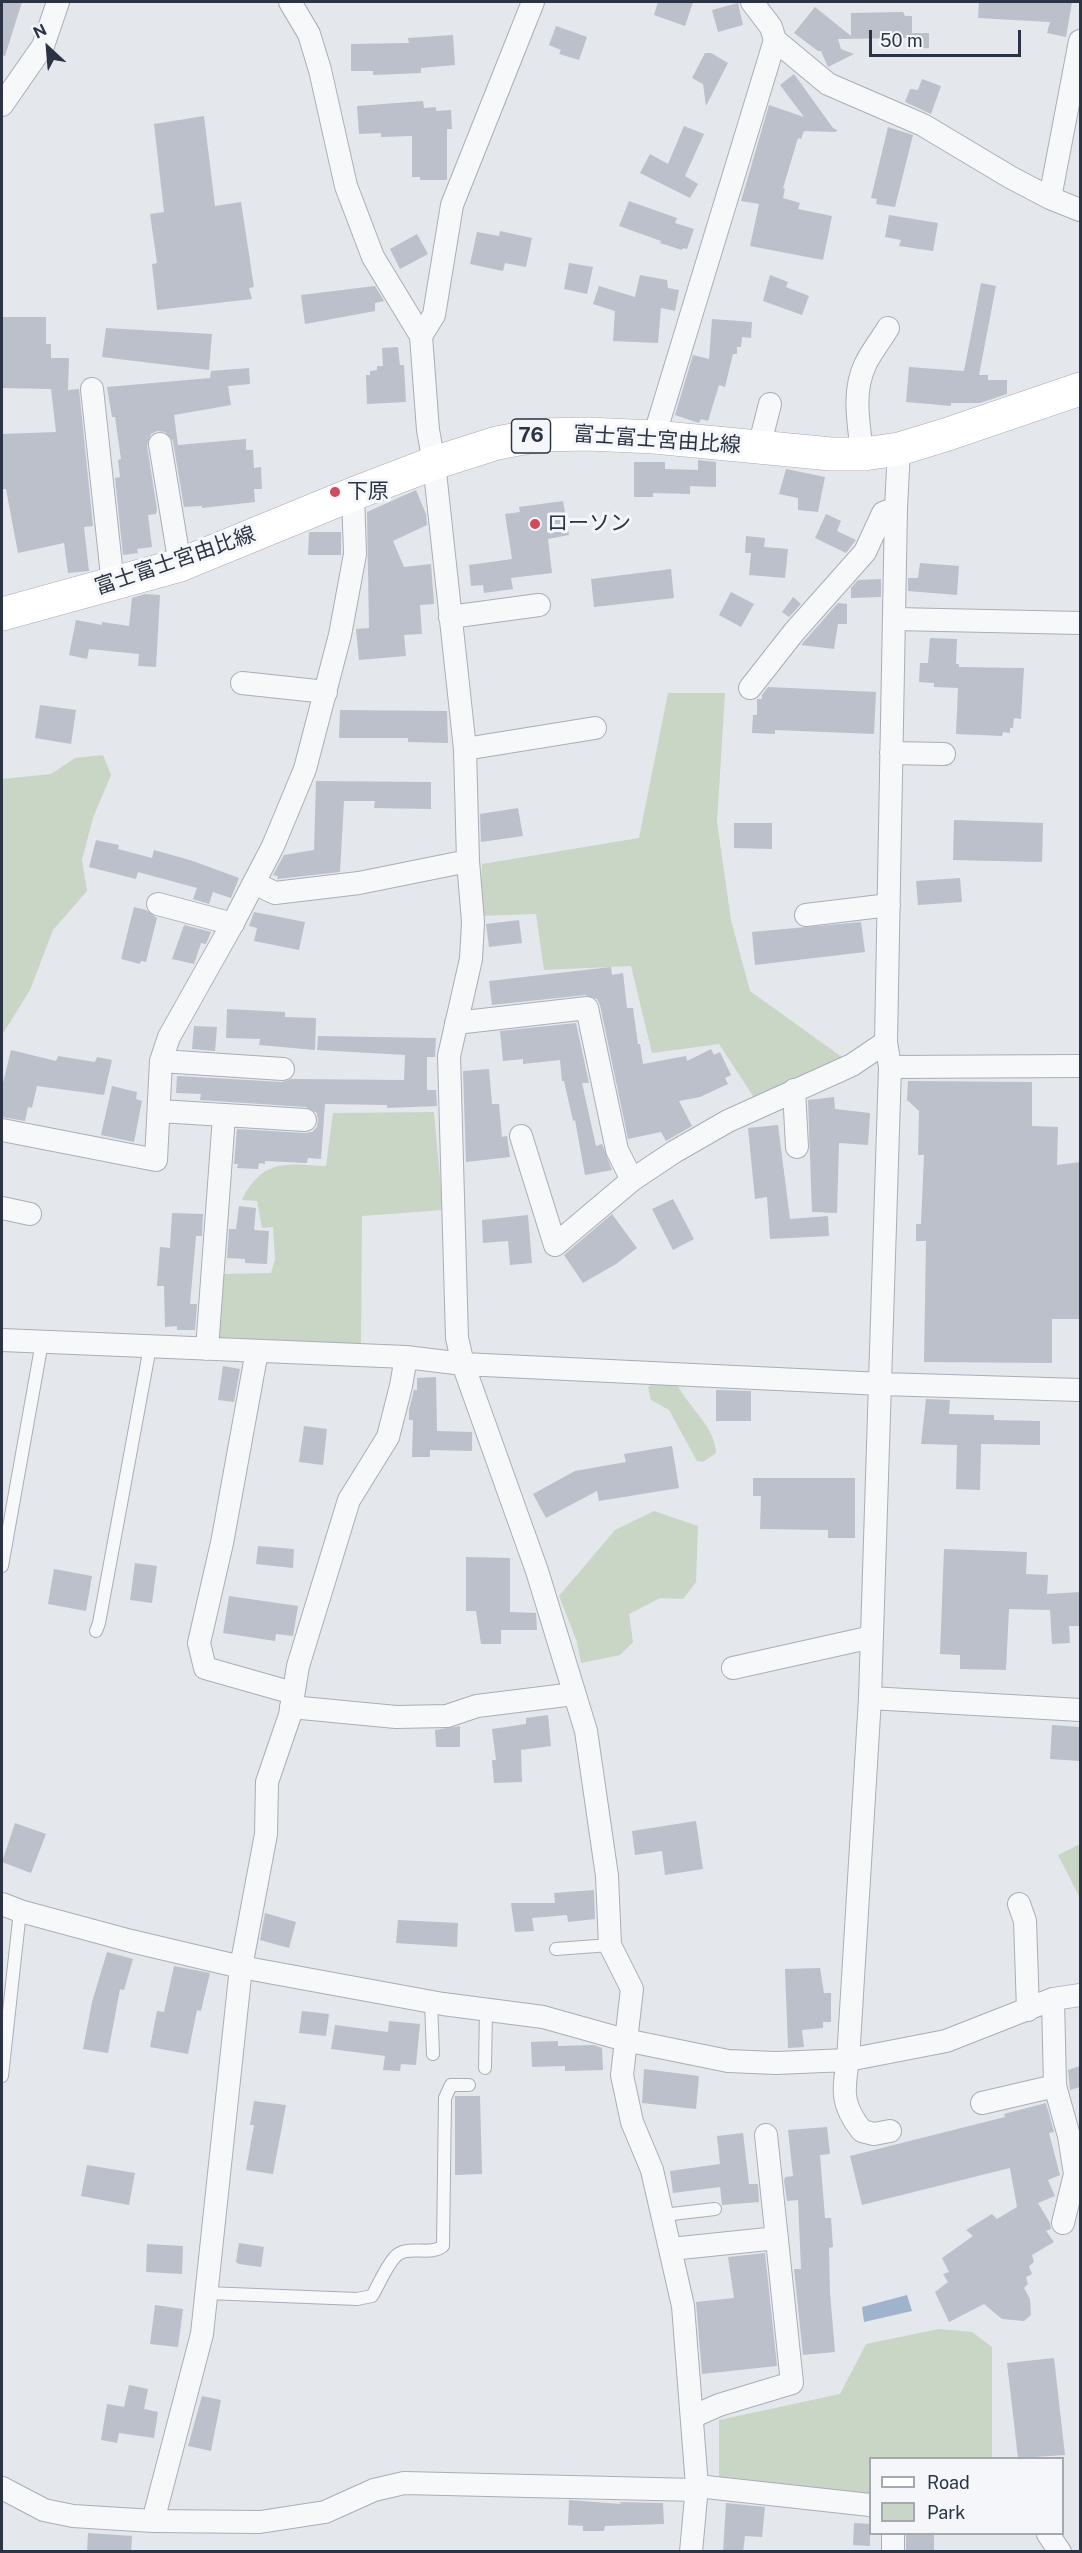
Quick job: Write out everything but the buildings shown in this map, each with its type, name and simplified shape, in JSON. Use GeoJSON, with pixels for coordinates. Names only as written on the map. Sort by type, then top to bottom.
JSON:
{"type":"FeatureCollection","features":[{"type":"Feature","properties":{"kind":"main road","name":"富士富士宮由比線"},"geometry":{"type":"LineString","coordinates":[[2,614],[180,565],[352,494],[497,442],[540,435],[588,434],[831,454],[862,453],[899,448],[1080,389]]}},
{"type":"Feature","properties":{"kind":"street"},"geometry":{"type":"LineString","coordinates":[[4,97],[43,46],[58,2]]}},
{"type":"Feature","properties":{"kind":"street"},"geometry":{"type":"LineString","coordinates":[[290,2],[309,34],[320,70],[346,186],[373,257],[421,336],[428,430],[434,463],[465,749],[468,861],[473,922],[471,959],[448,1056],[457,1338],[463,1364],[537,1571],[586,1731],[605,1864],[610,1945],[632,1989],[622,2075],[632,2122],[652,2170],[683,2306],[696,2488],[691,2552]]}},
{"type":"Feature","properties":{"kind":"street"},"geometry":{"type":"LineString","coordinates":[[421,336],[434,315],[452,205],[533,2]]}},
{"type":"Feature","properties":{"kind":"street"},"geometry":{"type":"LineString","coordinates":[[752,2],[771,27],[775,40],[828,84],[923,125],[1010,177],[1050,198],[1080,210]]}},
{"type":"Feature","properties":{"kind":"street"},"geometry":{"type":"LineString","coordinates":[[654,438],[775,40]]}},
{"type":"Feature","properties":{"kind":"street"},"geometry":{"type":"LineString","coordinates":[[1050,198],[1080,41]]}},
{"type":"Feature","properties":{"kind":"street"},"geometry":{"type":"LineString","coordinates":[[862,453],[857,403],[859,383],[866,364],[888,328]]}},
{"type":"Feature","properties":{"kind":"street"},"geometry":{"type":"LineString","coordinates":[[92,389],[113,585]]}},
{"type":"Feature","properties":{"kind":"street"},"geometry":{"type":"LineString","coordinates":[[759,447],[770,404]]}},
{"type":"Feature","properties":{"kind":"street"},"geometry":{"type":"LineString","coordinates":[[160,444],[180,565]]}},
{"type":"Feature","properties":{"kind":"street"},"geometry":{"type":"LineString","coordinates":[[890,2131],[874,2134],[862,2131],[846,2105],[844,2089],[848,2060],[870,1698],[882,1384],[890,1067],[886,1042],[891,753],[899,448]]}},
{"type":"Feature","properties":{"kind":"street"},"geometry":{"type":"LineString","coordinates":[[2,1130],[156,1160],[161,1061],[169,1037],[233,924],[273,846],[304,769],[340,635],[355,554],[352,494]]}},
{"type":"Feature","properties":{"kind":"street"},"geometry":{"type":"LineString","coordinates":[[750,688],[794,632],[865,552],[883,513],[896,508]]}},
{"type":"Feature","properties":{"kind":"street"},"geometry":{"type":"LineString","coordinates":[[450,617],[539,604]]}},
{"type":"Feature","properties":{"kind":"street"},"geometry":{"type":"LineString","coordinates":[[895,619],[1080,623]]}},
{"type":"Feature","properties":{"kind":"street"},"geometry":{"type":"LineString","coordinates":[[242,683],[326,692]]}},
{"type":"Feature","properties":{"kind":"street"},"geometry":{"type":"LineString","coordinates":[[465,749],[595,728]]}},
{"type":"Feature","properties":{"kind":"street"},"geometry":{"type":"LineString","coordinates":[[891,753],[944,754]]}},
{"type":"Feature","properties":{"kind":"street"},"geometry":{"type":"LineString","coordinates":[[254,883],[275,893],[359,883],[468,861]]}},
{"type":"Feature","properties":{"kind":"street"},"geometry":{"type":"LineString","coordinates":[[158,904],[233,924]]}},
{"type":"Feature","properties":{"kind":"street"},"geometry":{"type":"LineString","coordinates":[[806,915],[889,905]]}},
{"type":"Feature","properties":{"kind":"street"},"geometry":{"type":"LineString","coordinates":[[456,1023],[587,1008],[617,1150],[632,1180]]}},
{"type":"Feature","properties":{"kind":"street"},"geometry":{"type":"LineString","coordinates":[[521,1136],[555,1245],[632,1180],[728,1121],[852,1065],[886,1042]]}},
{"type":"Feature","properties":{"kind":"street"},"geometry":{"type":"LineString","coordinates":[[161,1061],[283,1069]]}},
{"type":"Feature","properties":{"kind":"street"},"geometry":{"type":"LineString","coordinates":[[890,1067],[1080,1066]]}},
{"type":"Feature","properties":{"kind":"street"},"geometry":{"type":"LineString","coordinates":[[794,1090],[797,1147]]}},
{"type":"Feature","properties":{"kind":"street"},"geometry":{"type":"LineString","coordinates":[[160,1111],[304,1120]]}},
{"type":"Feature","properties":{"kind":"street"},"geometry":{"type":"LineString","coordinates":[[207,1349],[224,1116]]}},
{"type":"Feature","properties":{"kind":"street"},"geometry":{"type":"LineString","coordinates":[[2,1208],[30,1214]]}},
{"type":"Feature","properties":{"kind":"street"},"geometry":{"type":"LineString","coordinates":[[2,1340],[406,1357],[463,1364],[882,1384],[1080,1390]]}},
{"type":"Feature","properties":{"kind":"street"},"geometry":{"type":"LineString","coordinates":[[257,1351],[222,1543],[199,1643],[205,1668],[292,1700],[396,1717],[447,1716],[477,1706],[574,1694]]}},
{"type":"Feature","properties":{"kind":"street"},"geometry":{"type":"LineString","coordinates":[[153,2521],[202,2334],[241,1967],[266,1834],[267,1782],[292,1700],[298,1666],[349,1500],[388,1437],[406,1357]]}},
{"type":"Feature","properties":{"kind":"street"},"geometry":{"type":"LineString","coordinates":[[733,1668],[872,1637]]}},
{"type":"Feature","properties":{"kind":"street"},"geometry":{"type":"LineString","coordinates":[[870,1698],[1080,1710]]}},
{"type":"Feature","properties":{"kind":"street"},"geometry":{"type":"LineString","coordinates":[[1019,1904],[1025,1921],[1028,2010]]}},
{"type":"Feature","properties":{"kind":"street"},"geometry":{"type":"LineString","coordinates":[[10,1908],[241,1967],[431,2002],[543,2017],[625,2040],[728,2061],[776,2064],[848,2060],[946,2041],[1053,1999],[1080,1995]]}},
{"type":"Feature","properties":{"kind":"street"},"geometry":{"type":"LineString","coordinates":[[1053,1999],[1055,2086],[1075,2174],[1063,2223]]}},
{"type":"Feature","properties":{"kind":"street"},"geometry":{"type":"LineString","coordinates":[[982,2103],[1055,2086]]}},
{"type":"Feature","properties":{"kind":"street"},"geometry":{"type":"LineString","coordinates":[[692,2417],[719,2405],[792,2383],[766,2135]]}},
{"type":"Feature","properties":{"kind":"street"},"geometry":{"type":"LineString","coordinates":[[671,2249],[777,2238]]}},
{"type":"Feature","properties":{"kind":"street"},"geometry":{"type":"LineString","coordinates":[[2,2488],[45,2510],[73,2516],[153,2521],[260,2522],[325,2512],[374,2490],[404,2483],[696,2488],[869,2505]]}},
{"type":"Feature","properties":{"kind":"street"},"geometry":{"type":"LineString","coordinates":[[893,2552],[894,2535]]}},
{"type":"Feature","properties":{"kind":"street"},"geometry":{"type":"LineString","coordinates":[[1049,2535],[1060,2552]]}},
{"type":"Feature","properties":{"kind":"lane"},"geometry":{"type":"LineString","coordinates":[[2,1566],[42,1342]]}},
{"type":"Feature","properties":{"kind":"lane"},"geometry":{"type":"LineString","coordinates":[[96,1631],[150,1347]]}},
{"type":"Feature","properties":{"kind":"lane"},"geometry":{"type":"LineString","coordinates":[[2,2076],[10,1908]]}},
{"type":"Feature","properties":{"kind":"lane"},"geometry":{"type":"LineString","coordinates":[[556,1949],[610,1945]]}},
{"type":"Feature","properties":{"kind":"lane"},"geometry":{"type":"LineString","coordinates":[[431,2002],[433,2054]]}},
{"type":"Feature","properties":{"kind":"lane"},"geometry":{"type":"LineString","coordinates":[[485,2068],[486,2010]]}},
{"type":"Feature","properties":{"kind":"lane"},"geometry":{"type":"LineString","coordinates":[[207,2293],[357,2299],[372,2296],[395,2256],[409,2250],[437,2251],[443,2246],[445,2098],[451,2085],[469,2085]]}},
{"type":"Feature","properties":{"kind":"lane"},"geometry":{"type":"LineString","coordinates":[[663,2215],[715,2209]]}},
{"type":"Feature","properties":{"kind":"green space"},"geometry":{"type":"Polygon","coordinates":[[[668,693],[725,693],[717,822],[731,920],[750,991],[846,1060],[755,1099],[719,1044],[652,1053],[631,966],[544,970],[536,914],[480,916],[482,864],[639,838],[668,693]]]}},
{"type":"Feature","properties":{"kind":"green space"},"geometry":{"type":"Polygon","coordinates":[[[103,755],[111,775],[93,818],[82,860],[87,891],[53,930],[30,990],[2,1035],[2,779],[51,774],[75,758],[103,755]]]}},
{"type":"Feature","properties":{"kind":"green space"},"geometry":{"type":"Polygon","coordinates":[[[434,1112],[443,1210],[362,1216],[361,1345],[213,1342],[222,1274],[271,1273],[275,1259],[273,1227],[262,1228],[257,1201],[242,1200],[255,1180],[262,1173],[279,1166],[297,1164],[326,1166],[333,1113],[434,1112]]]}},
{"type":"Feature","properties":{"kind":"green space"},"geometry":{"type":"Polygon","coordinates":[[[657,1381],[677,1384],[706,1425],[716,1453],[703,1462],[697,1461],[669,1410],[651,1400],[648,1387],[657,1381]]]}},
{"type":"Feature","properties":{"kind":"green space"},"geometry":{"type":"Polygon","coordinates":[[[654,1511],[698,1526],[696,1582],[683,1599],[660,1598],[629,1614],[633,1642],[620,1655],[581,1663],[577,1642],[559,1596],[615,1530],[654,1511]]]}},
{"type":"Feature","properties":{"kind":"green space"},"geometry":{"type":"Polygon","coordinates":[[[1080,1844],[1080,1898],[1058,1855],[1080,1844]]]}},
{"type":"Feature","properties":{"kind":"green space"},"geometry":{"type":"Polygon","coordinates":[[[939,2329],[972,2332],[992,2347],[992,2457],[869,2457],[869,2495],[719,2477],[719,2420],[840,2394],[866,2344],[939,2329]]]}},
{"type":"Feature","properties":{"kind":"water"},"geometry":{"type":"Polygon","coordinates":[[[907,2295],[912,2311],[864,2322],[862,2307],[907,2295]]]}},
{"type":"Feature","properties":{"kind":"place","name":"下原"},"geometry":{"type":"Point","coordinates":[335,492]}},
{"type":"Feature","properties":{"kind":"place","name":"ローソン"},"geometry":{"type":"Point","coordinates":[535,524]}}]}
